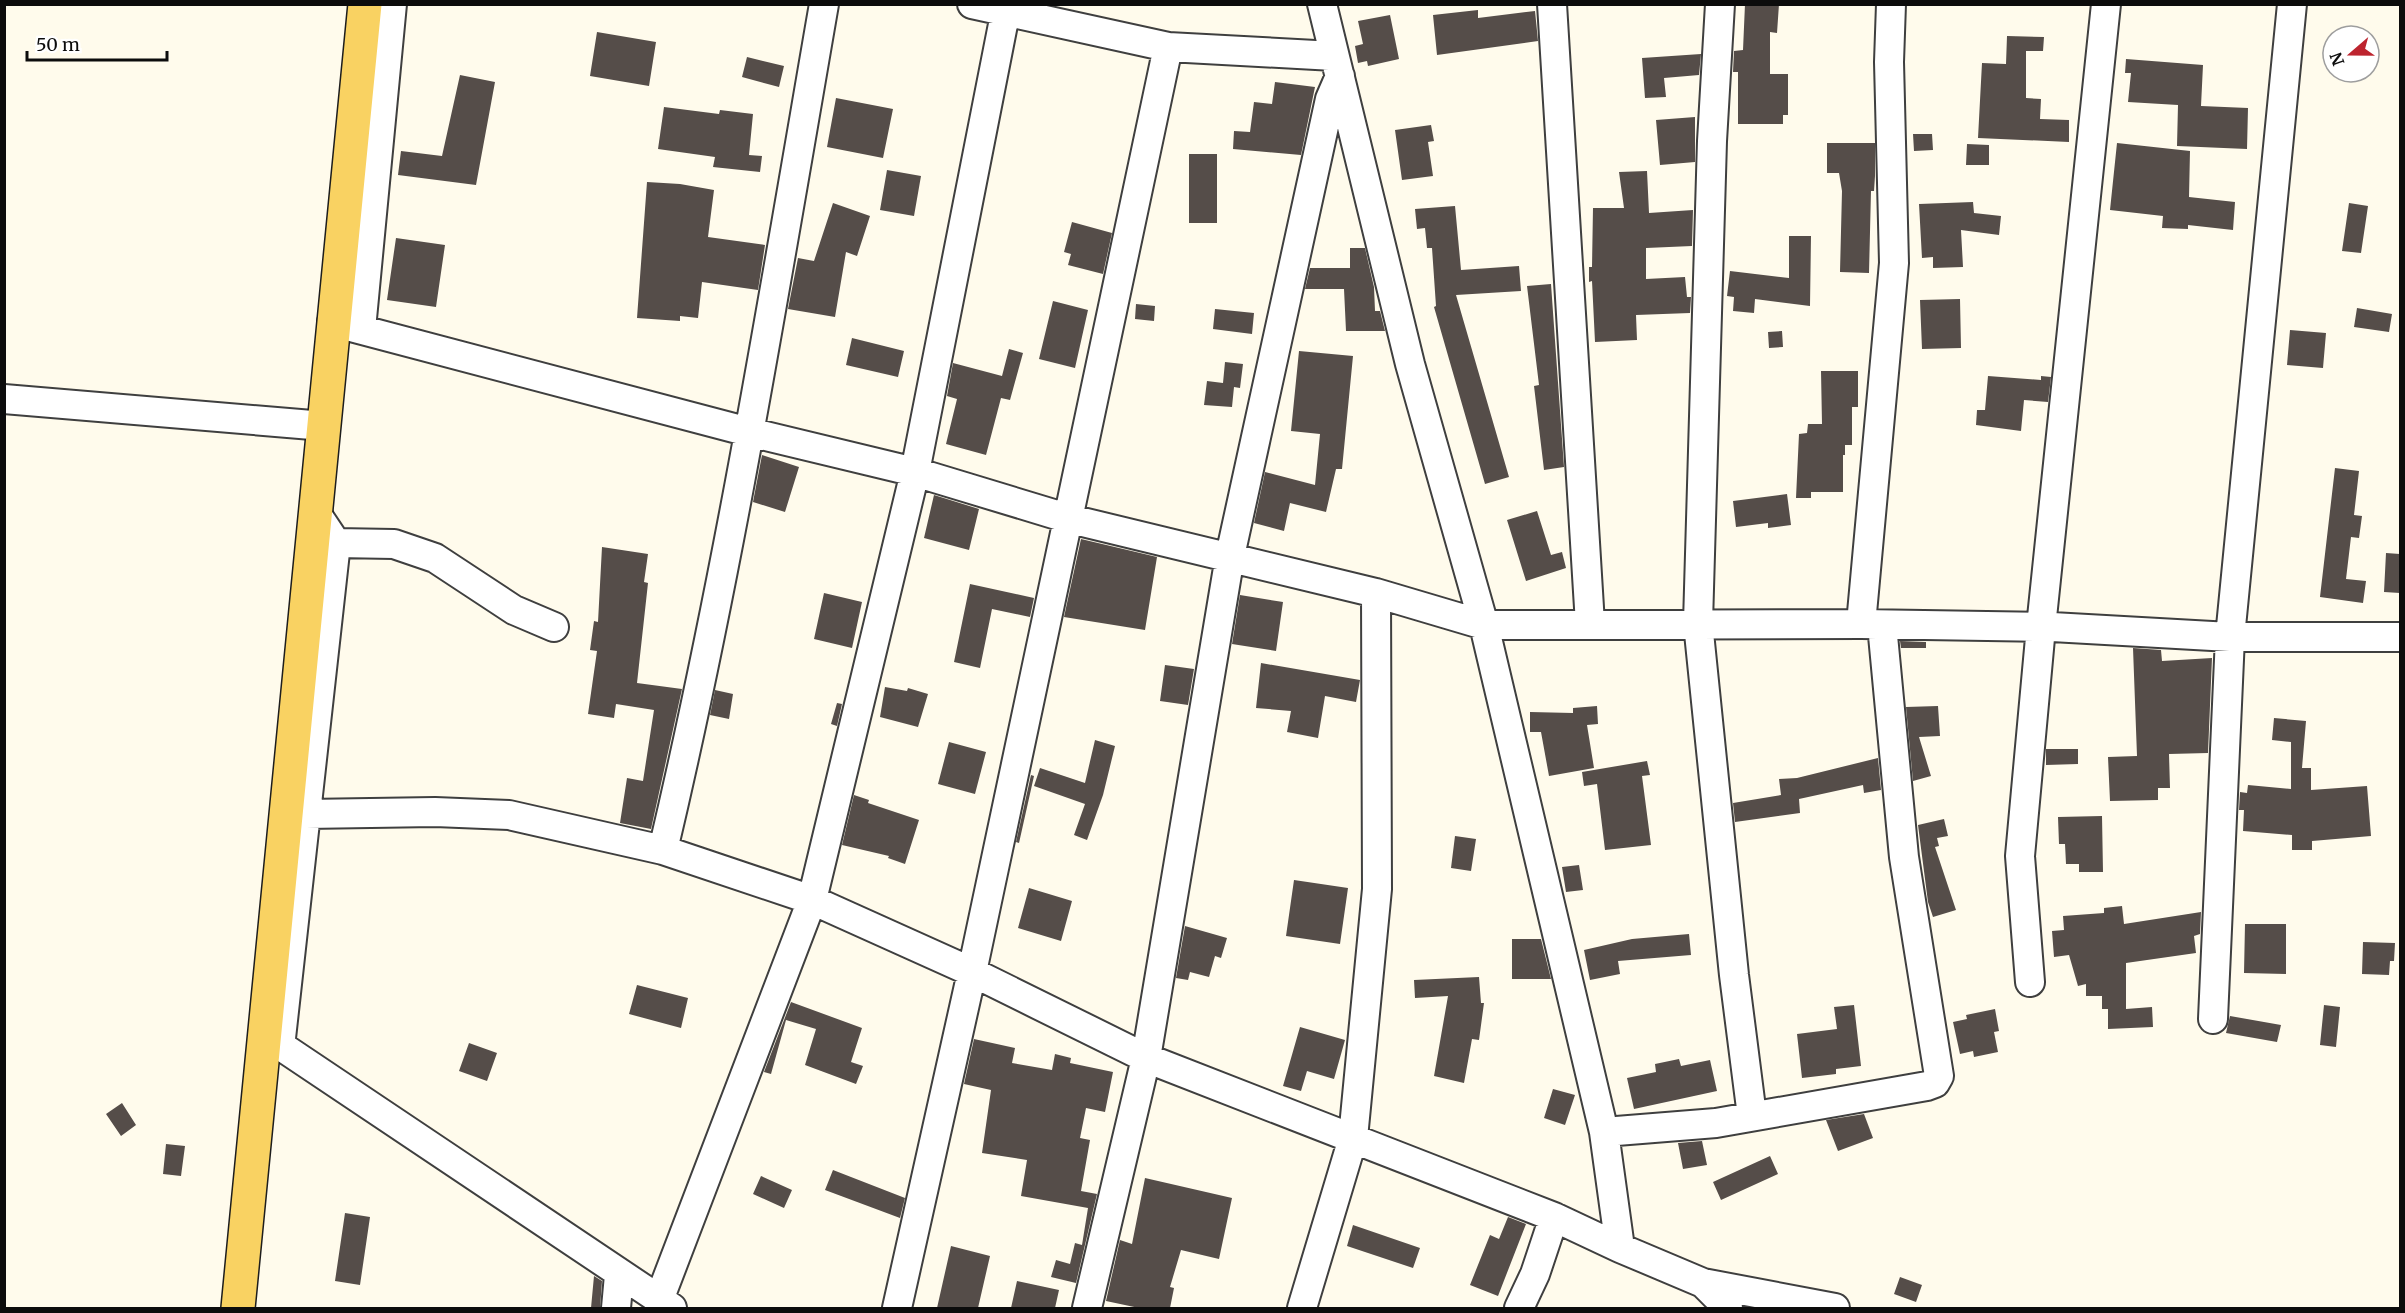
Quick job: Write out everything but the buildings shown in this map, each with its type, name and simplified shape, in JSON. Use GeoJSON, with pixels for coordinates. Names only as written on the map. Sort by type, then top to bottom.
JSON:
{"type":"FeatureCollection","features":[{"type":"Feature","properties":{"kind":"main road"},"geometry":{"type":"LineString","coordinates":[[238,1308],[272,1041],[324,426],[346,325],[365,4]]}},
{"type":"Feature","properties":{"kind":"street"},"geometry":{"type":"LineString","coordinates":[[392,4],[346,325],[749,432],[915,472],[1070,519],[1376,593],[1484,625],[1698,623],[2041,627],[2230,637],[2400,637]]}},
{"type":"Feature","properties":{"kind":"street"},"geometry":{"type":"LineString","coordinates":[[663,850],[681,773],[749,432],[824,4]]}},
{"type":"Feature","properties":{"kind":"street"},"geometry":{"type":"LineString","coordinates":[[972,4],[1006,8],[1168,47],[1337,66]]}},
{"type":"Feature","properties":{"kind":"street"},"geometry":{"type":"LineString","coordinates":[[1322,4],[1410,364],[1484,625],[1604,1132],[1620,1248]]}},
{"type":"Feature","properties":{"kind":"street"},"geometry":{"type":"LineString","coordinates":[[1552,4],[1590,624]]}},
{"type":"Feature","properties":{"kind":"street"},"geometry":{"type":"LineString","coordinates":[[1720,4],[1712,141],[1698,623],[1734,975],[1752,1116]]}},
{"type":"Feature","properties":{"kind":"street"},"geometry":{"type":"LineString","coordinates":[[1604,1132],[1716,1123],[1927,1086],[1935,1083],[1939,1076],[1904,857],[1871,625],[1894,263],[1889,62],[1891,4]]}},
{"type":"Feature","properties":{"kind":"street"},"geometry":{"type":"LineString","coordinates":[[2030,982],[2020,856],[2041,627],[2106,4]]}},
{"type":"Feature","properties":{"kind":"street"},"geometry":{"type":"LineString","coordinates":[[2213,1019],[2230,637],[2292,4]]}},
{"type":"Feature","properties":{"kind":"street"},"geometry":{"type":"LineString","coordinates":[[316,513],[336,543],[306,814],[272,1041],[619,1275],[666,1304],[812,900],[915,472],[1006,8]]}},
{"type":"Feature","properties":{"kind":"street"},"geometry":{"type":"LineString","coordinates":[[897,1308],[1070,519],[1168,47]]}},
{"type":"Feature","properties":{"kind":"street"},"geometry":{"type":"LineString","coordinates":[[1087,1308],[1146,1058],[1230,556],[1337,66]]}},
{"type":"Feature","properties":{"kind":"street"},"geometry":{"type":"LineString","coordinates":[[4,399],[324,426]]}},
{"type":"Feature","properties":{"kind":"street"},"geometry":{"type":"LineString","coordinates":[[336,543],[394,544],[435,558],[514,610],[554,627]]}},
{"type":"Feature","properties":{"kind":"street"},"geometry":{"type":"LineString","coordinates":[[1302,1308],[1353,1138],[1377,889],[1376,593]]}},
{"type":"Feature","properties":{"kind":"street"},"geometry":{"type":"LineString","coordinates":[[306,814],[509,815],[663,850],[812,900],[972,972],[1146,1058],[1554,1217],[1703,1283],[1835,1308]]}},
{"type":"Feature","properties":{"kind":"street"},"geometry":{"type":"LineString","coordinates":[[1519,1308],[1535,1274],[1554,1217]]}},
{"type":"Feature","properties":{"kind":"street"},"geometry":{"type":"LineString","coordinates":[[616,1308],[619,1275]]}},
{"type":"Feature","properties":{"kind":"street"},"geometry":{"type":"LineString","coordinates":[[1703,1283],[1728,1308]]}}]}
